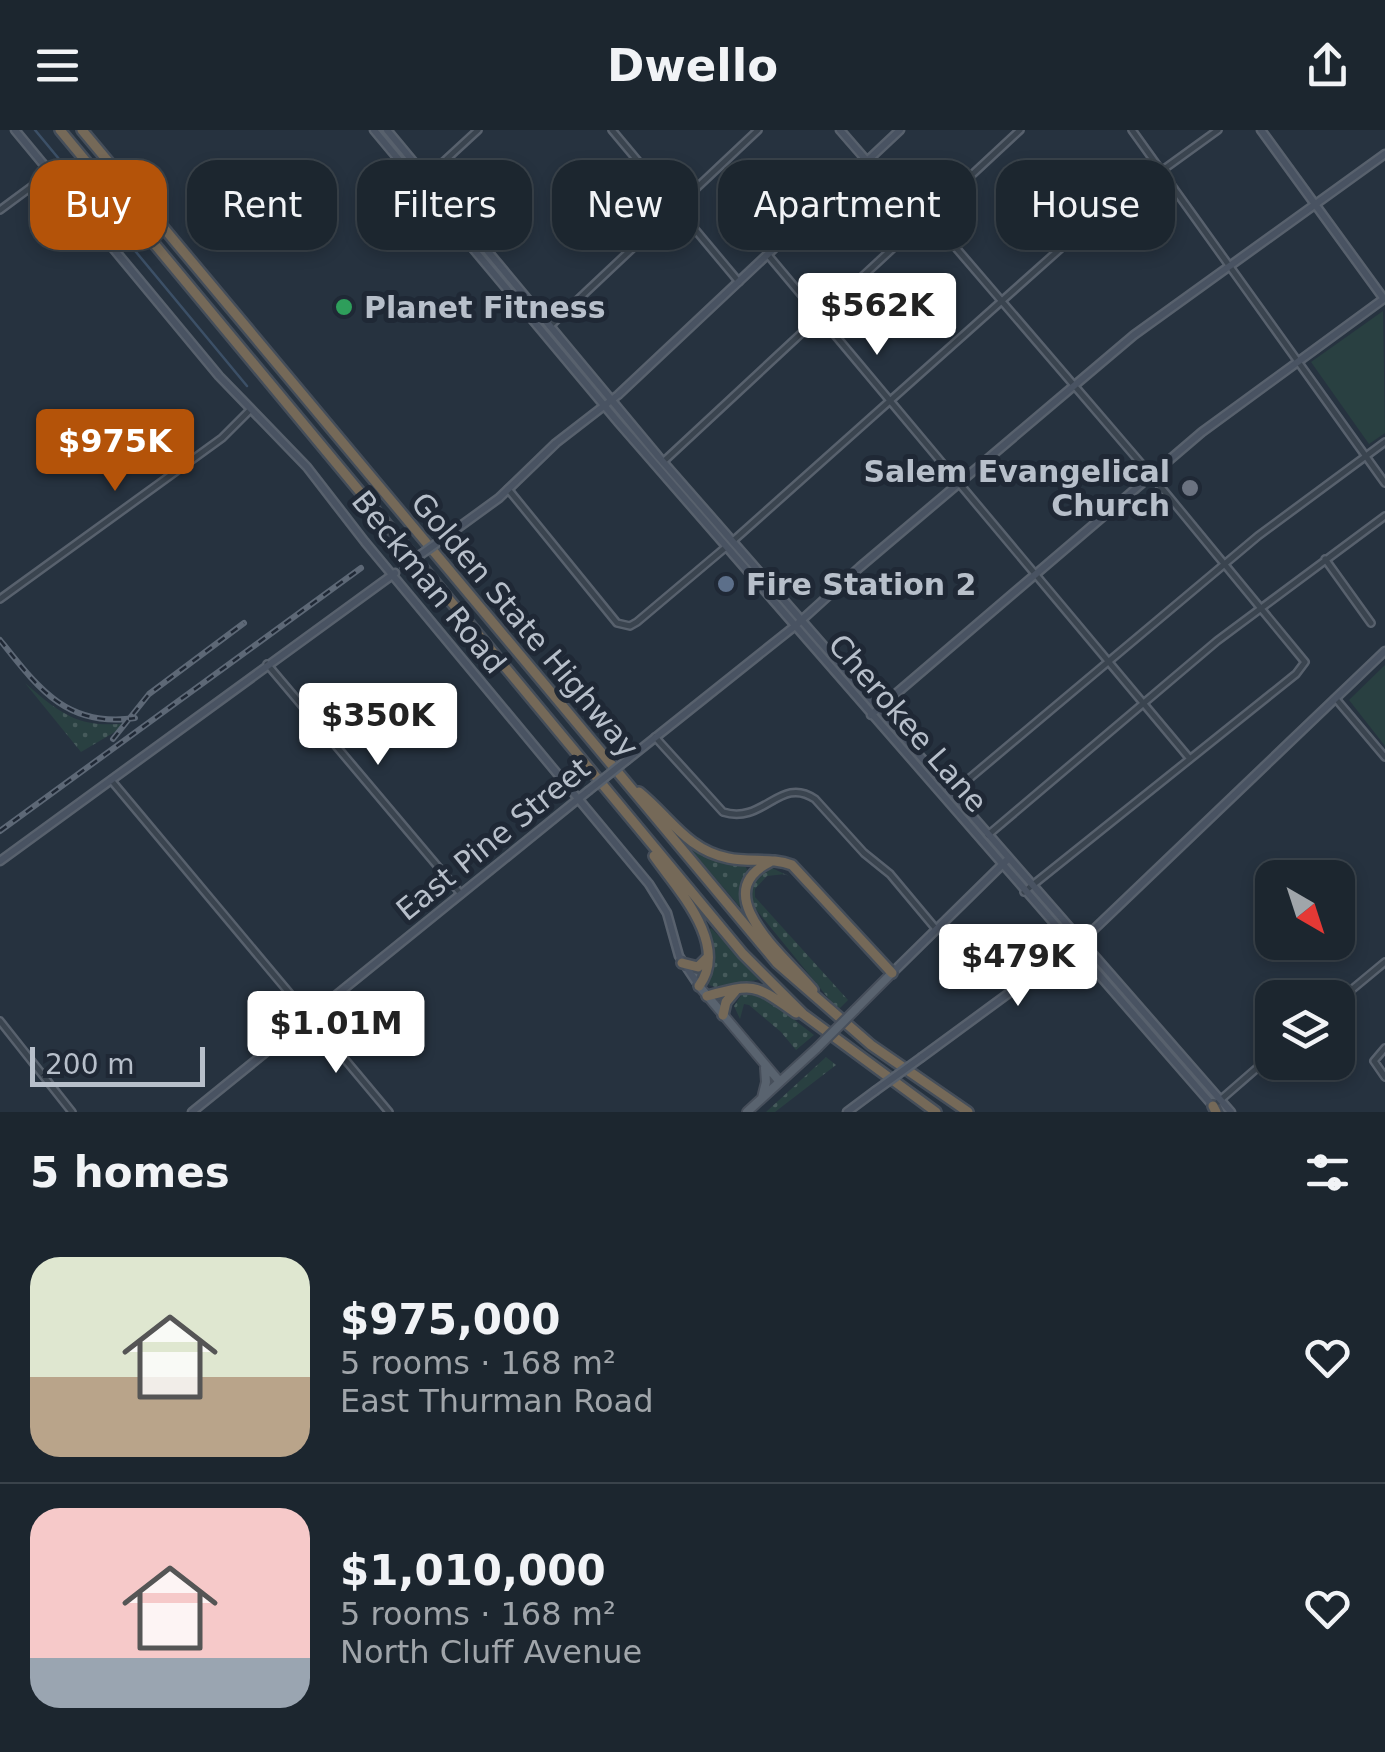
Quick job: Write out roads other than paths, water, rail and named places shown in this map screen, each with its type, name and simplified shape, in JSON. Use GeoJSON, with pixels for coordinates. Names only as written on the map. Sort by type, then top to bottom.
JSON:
{"type":"FeatureCollection","features":[{"type":"Feature","properties":{"kind":"highway","name":"Golden State Highway"},"geometry":{"type":"LineString","coordinates":[[60,130],[743,954],[803,1014],[936,1112]]}},
{"type":"Feature","properties":{"kind":"highway","name":"Golden State Highway"},"geometry":{"type":"LineString","coordinates":[[82,130],[777,963],[897,1065],[968,1112]]}},
{"type":"Feature","properties":{"kind":"highway"},"geometry":{"type":"LineString","coordinates":[[617,775],[698,848],[738,860],[785,862],[798,870],[892,973]]}},
{"type":"Feature","properties":{"kind":"highway"},"geometry":{"type":"LineString","coordinates":[[635,824],[704,932],[708,968],[700,986]]}},
{"type":"Feature","properties":{"kind":"highway"},"geometry":{"type":"LineString","coordinates":[[772,861],[749,876],[744,891],[746,906],[834,1015]]}},
{"type":"Feature","properties":{"kind":"highway"},"geometry":{"type":"LineString","coordinates":[[682,962],[698,967],[708,957]]}},
{"type":"Feature","properties":{"kind":"highway"},"geometry":{"type":"LineString","coordinates":[[723,1015],[730,996],[743,987]]}},
{"type":"Feature","properties":{"kind":"highway"},"geometry":{"type":"LineString","coordinates":[[707,996],[758,987],[835,1040]]}},
{"type":"Feature","properties":{"kind":"main road"},"geometry":{"type":"LineString","coordinates":[[748,1112],[892,973]]}},
{"type":"Feature","properties":{"kind":"main road","name":"Beckman Road"},"geometry":{"type":"LineString","coordinates":[[700,986],[780,1082]]}},
{"type":"Feature","properties":{"kind":"main road"},"geometry":{"type":"LineString","coordinates":[[762,1099],[766,1082],[764,1064]]}},
{"type":"Feature","properties":{"kind":"street","name":"Beckman Road"},"geometry":{"type":"LineString","coordinates":[[15,130],[39,160]]}},
{"type":"Feature","properties":{"kind":"street","name":"Cherokee Lane"},"geometry":{"type":"LineString","coordinates":[[374,130],[604,406],[1024,892],[1218,1108],[1231,1112]]}},
{"type":"Feature","properties":{"kind":"street","name":"Cherokee Lane"},"geometry":{"type":"LineString","coordinates":[[388,130],[412,160]]}},
{"type":"Feature","properties":{"kind":"street"},"geometry":{"type":"LineString","coordinates":[[446,160],[478,130]]}},
{"type":"Feature","properties":{"kind":"street"},"geometry":{"type":"LineString","coordinates":[[698,186],[758,130]]}},
{"type":"Feature","properties":{"kind":"street"},"geometry":{"type":"LineString","coordinates":[[840,130],[866,160]]}},
{"type":"Feature","properties":{"kind":"street"},"geometry":{"type":"LineString","coordinates":[[868,160],[900,130]]}},
{"type":"Feature","properties":{"kind":"street"},"geometry":{"type":"LineString","coordinates":[[976,171],[1020,130]]}},
{"type":"Feature","properties":{"kind":"street"},"geometry":{"type":"LineString","coordinates":[[1132,130],[1153,160]]}},
{"type":"Feature","properties":{"kind":"street"},"geometry":{"type":"LineString","coordinates":[[1175,161],[1218,130]]}},
{"type":"Feature","properties":{"kind":"street"},"geometry":{"type":"LineString","coordinates":[[871,715],[1227,412],[1385,299],[1260,130]]}},
{"type":"Feature","properties":{"kind":"street"},"geometry":{"type":"LineString","coordinates":[[615,131],[638,160]]}},
{"type":"Feature","properties":{"kind":"street","name":"East Pine Street"},"geometry":{"type":"LineString","coordinates":[[192,1112],[795,626],[1162,314],[1385,154]]}},
{"type":"Feature","properties":{"kind":"street"},"geometry":{"type":"LineString","coordinates":[[0,210],[30,188]]}},
{"type":"Feature","properties":{"kind":"street"},"geometry":{"type":"LineString","coordinates":[[1175,191],[1385,483]]}},
{"type":"Feature","properties":{"kind":"street"},"geometry":{"type":"LineString","coordinates":[[698,234],[739,282]]}},
{"type":"Feature","properties":{"kind":"street","name":"Beckman Road"},"geometry":{"type":"LineString","coordinates":[[115,250],[250,410],[307,467],[579,798],[662,903],[682,962],[700,986]]}},
{"type":"Feature","properties":{"kind":"street","name":"Cherokee Lane"},"geometry":{"type":"LineString","coordinates":[[486,250],[664,462],[1082,940],[1218,1108]]}},
{"type":"Feature","properties":{"kind":"street"},"geometry":{"type":"LineString","coordinates":[[550,326],[630,250]]}},
{"type":"Feature","properties":{"kind":"street"},"geometry":{"type":"LineString","coordinates":[[0,861],[508,490],[556,443],[612,400],[773,250]]}},
{"type":"Feature","properties":{"kind":"street"},"geometry":{"type":"LineString","coordinates":[[664,462],[891,250]]}},
{"type":"Feature","properties":{"kind":"street"},"geometry":{"type":"LineString","coordinates":[[956,250],[1152,475],[1305,662],[1304,668],[1024,892]]}},
{"type":"Feature","properties":{"kind":"street"},"geometry":{"type":"LineString","coordinates":[[734,540],[1059,250]]}},
{"type":"Feature","properties":{"kind":"street"},"geometry":{"type":"LineString","coordinates":[[768,255],[1190,758]]}},
{"type":"Feature","properties":{"kind":"street"},"geometry":{"type":"LineString","coordinates":[[0,600],[222,438],[250,410]]}},
{"type":"Feature","properties":{"kind":"street"},"geometry":{"type":"LineString","coordinates":[[952,793],[1224,564],[1385,442]]}},
{"type":"Feature","properties":{"kind":"street"},"geometry":{"type":"LineString","coordinates":[[508,490],[617,623],[624,626],[637,622],[726,546]]}},
{"type":"Feature","properties":{"kind":"street"},"geometry":{"type":"LineString","coordinates":[[988,835],[1260,608],[1385,516]]}},
{"type":"Feature","properties":{"kind":"street"},"geometry":{"type":"LineString","coordinates":[[1326,559],[1371,623]]}},
{"type":"Feature","properties":{"kind":"street"},"geometry":{"type":"LineString","coordinates":[[847,1112],[1082,940],[1385,651]]}},
{"type":"Feature","properties":{"kind":"street"},"geometry":{"type":"LineString","coordinates":[[267,664],[461,894]]}},
{"type":"Feature","properties":{"kind":"street"},"geometry":{"type":"LineString","coordinates":[[1336,700],[1385,757]]}},
{"type":"Feature","properties":{"kind":"street"},"geometry":{"type":"LineString","coordinates":[[655,737],[723,812],[749,814],[790,792],[799,791],[816,799],[864,853],[890,874],[936,928]]}},
{"type":"Feature","properties":{"kind":"street"},"geometry":{"type":"LineString","coordinates":[[110,780],[389,1112]]}},
{"type":"Feature","properties":{"kind":"street"},"geometry":{"type":"LineString","coordinates":[[892,973],[1009,858]]}},
{"type":"Feature","properties":{"kind":"street"},"geometry":{"type":"LineString","coordinates":[[1355,987],[1385,962]]}},
{"type":"Feature","properties":{"kind":"street"},"geometry":{"type":"LineString","coordinates":[[0,1022],[72,1112]]}},
{"type":"Feature","properties":{"kind":"street"},"geometry":{"type":"LineString","coordinates":[[1385,1048],[1374,1061],[1385,1077]]}},
{"type":"Feature","properties":{"kind":"street"},"geometry":{"type":"LineString","coordinates":[[1218,1108],[1255,1072]]}},
{"type":"Feature","properties":{"kind":"waterway"},"geometry":{"type":"LineString","coordinates":[[35,130],[247,386]]}},
{"type":"Feature","properties":{"kind":"railway"},"geometry":{"type":"LineString","coordinates":[[0,831],[361,568]]}},
{"type":"Feature","properties":{"kind":"railway"},"geometry":{"type":"LineString","coordinates":[[113,739],[149,694],[244,623]]}},
{"type":"Feature","properties":{"kind":"railway"},"geometry":{"type":"LineString","coordinates":[[0,640],[56,701],[91,717],[135,718]]}},
{"type":"Feature","properties":{"kind":"place","name":"Planet Fitness"},"geometry":{"type":"Point","coordinates":[344,307]}},
{"type":"Feature","properties":{"kind":"place","name":"Salem Evangelical Church"},"geometry":{"type":"Point","coordinates":[1190,488]}},
{"type":"Feature","properties":{"kind":"place","name":"Fire Station 2"},"geometry":{"type":"Point","coordinates":[726,584]}}]}
